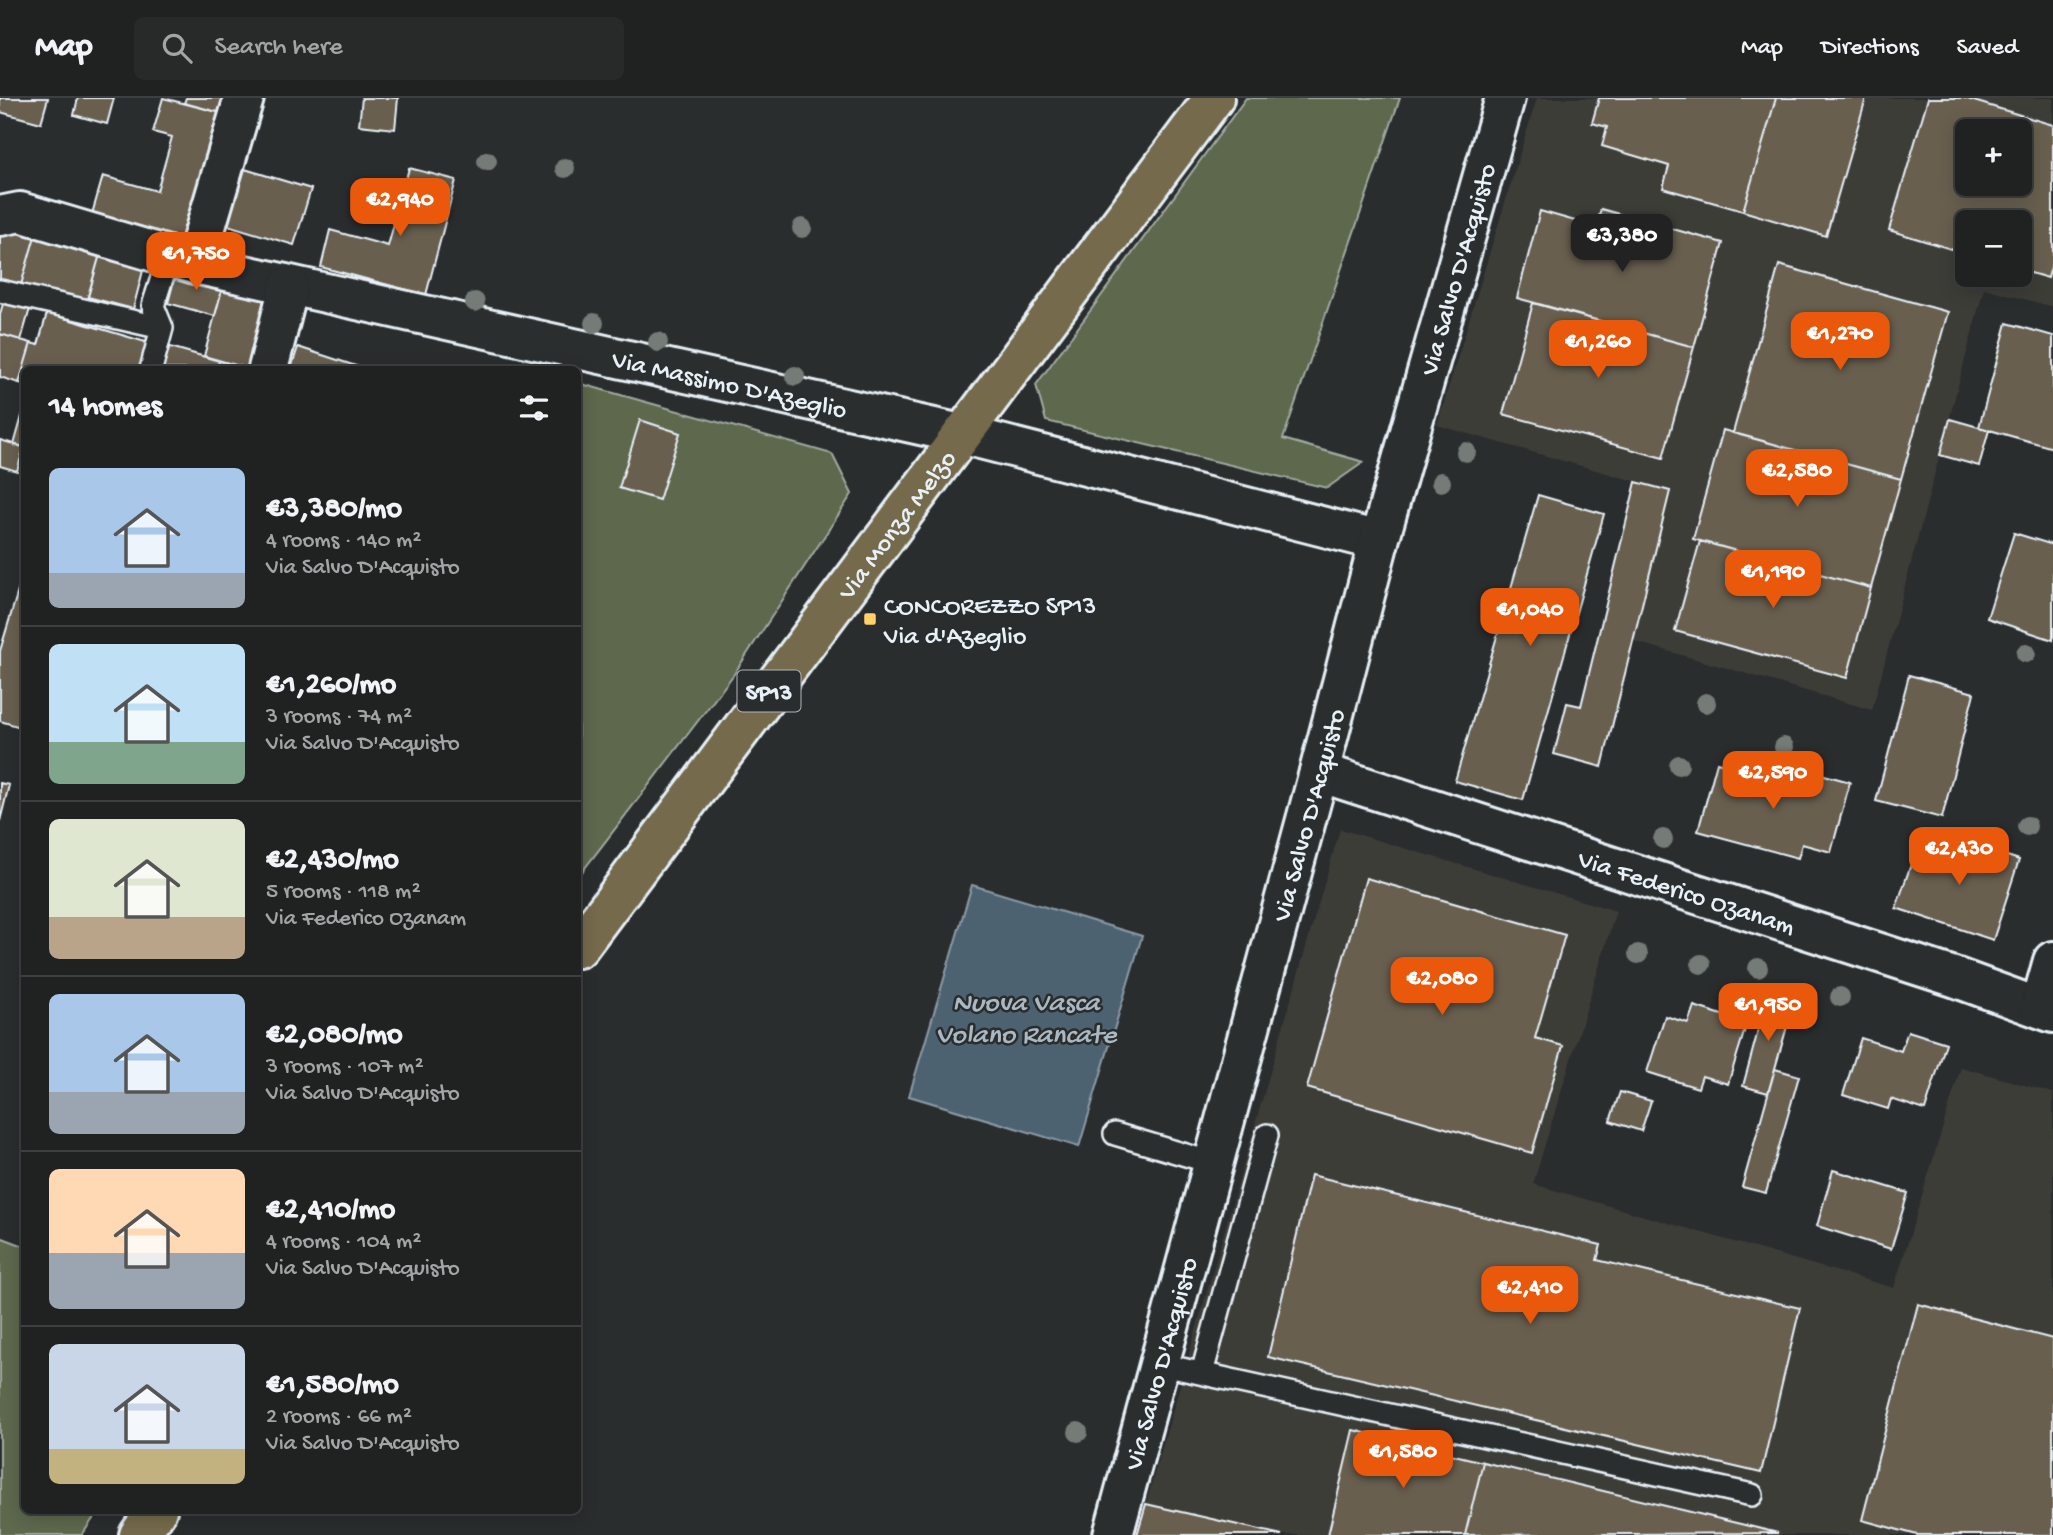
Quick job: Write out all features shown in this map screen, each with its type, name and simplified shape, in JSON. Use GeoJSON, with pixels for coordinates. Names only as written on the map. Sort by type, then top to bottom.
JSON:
{"type":"FeatureCollection","features":[{"type":"Feature","properties":{"kind":"main road","name":"Via Monza Melzo"},"geometry":{"type":"LineString","coordinates":[[581,944],[1214,98]]}},
{"type":"Feature","properties":{"kind":"main road"},"geometry":{"type":"LineString","coordinates":[[139,1535],[154,1514]]}},
{"type":"Feature","properties":{"kind":"street"},"geometry":{"type":"LineString","coordinates":[[182,260],[244,98]]}},
{"type":"Feature","properties":{"kind":"street","name":"Via Salvo D'Acquisto"},"geometry":{"type":"LineString","coordinates":[[1113,1535],[1379,541],[1505,98]]}},
{"type":"Feature","properties":{"kind":"street","name":"Via Massimo D'Azeglio"},"geometry":{"type":"LineString","coordinates":[[0,216],[20,212],[182,260],[289,286],[961,435],[1379,541]]}},
{"type":"Feature","properties":{"kind":"street"},"geometry":{"type":"LineString","coordinates":[[269,366],[289,286]]}},
{"type":"Feature","properties":{"kind":"street","name":"Via Federico Ozanam"},"geometry":{"type":"LineString","coordinates":[[1319,772],[1941,972],[2046,1010]]}},
{"type":"Feature","properties":{"kind":"street"},"geometry":{"type":"LineString","coordinates":[[2046,1010],[2053,961]]}},
{"type":"Feature","properties":{"kind":"lane"},"geometry":{"type":"LineString","coordinates":[[152,366],[162,328],[153,306],[182,260]]}},
{"type":"Feature","properties":{"kind":"lane"},"geometry":{"type":"LineString","coordinates":[[0,291],[162,328]]}},
{"type":"Feature","properties":{"kind":"lane"},"geometry":{"type":"LineString","coordinates":[[1115,1134],[1213,1163]]}},
{"type":"Feature","properties":{"kind":"lane"},"geometry":{"type":"LineString","coordinates":[[1202,1373],[1267,1135]]}},
{"type":"Feature","properties":{"kind":"lane"},"geometry":{"type":"LineString","coordinates":[[1159,1364],[1752,1495]]}},
{"type":"Feature","properties":{"kind":"shaded area"},"geometry":{"type":"Polygon","coordinates":[[[1537,98],[2053,98],[2053,307],[1984,288],[1872,710],[1633,641],[1670,491],[1437,425],[1537,98]]]}},
{"type":"Feature","properties":{"kind":"shaded area"},"geometry":{"type":"Polygon","coordinates":[[[1340,829],[1616,911],[1533,1184],[1894,1288],[1961,1067],[2053,1093],[2053,1535],[1137,1535],[1340,829]]]}},
{"type":"Feature","properties":{"kind":"green space"},"geometry":{"type":"Polygon","coordinates":[[[1246,98],[1400,98],[1283,439],[1364,462],[1327,488],[1046,421],[1036,385],[1246,98]]]}},
{"type":"Feature","properties":{"kind":"green space"},"geometry":{"type":"Polygon","coordinates":[[[581,384],[832,454],[852,494],[734,674],[581,873],[581,384]]]}},
{"type":"Feature","properties":{"kind":"green space"},"geometry":{"type":"Polygon","coordinates":[[[0,1237],[21,1245],[21,1514],[96,1514],[82,1535],[0,1535],[0,1237]]]}},
{"type":"Feature","properties":{"kind":"water","name":"Nuova Vasca Volano Rancate"},"geometry":{"type":"Polygon","coordinates":[[[972,885],[1142,936],[1079,1147],[909,1096],[972,885]]]}},
{"type":"Feature","properties":{"kind":"building"},"geometry":{"type":"Polygon","coordinates":[[[0,98],[48,98],[41,123],[0,112],[0,98]]]}},
{"type":"Feature","properties":{"kind":"building"},"geometry":{"type":"Polygon","coordinates":[[[78,98],[114,98],[107,124],[74,115],[78,98]]]}},
{"type":"Feature","properties":{"kind":"building"},"geometry":{"type":"Polygon","coordinates":[[[163,98],[229,115],[193,242],[92,214],[103,176],[157,191],[172,137],[153,132],[163,98]]]}},
{"type":"Feature","properties":{"kind":"building"},"geometry":{"type":"Polygon","coordinates":[[[186,98],[234,98],[229,115],[184,103],[186,98]]]}},
{"type":"Feature","properties":{"kind":"building"},"geometry":{"type":"Polygon","coordinates":[[[362,98],[398,98],[395,129],[359,125],[362,98]]]}},
{"type":"Feature","properties":{"kind":"building"},"geometry":{"type":"Polygon","coordinates":[[[1599,98],[1776,98],[1743,211],[1663,188],[1669,166],[1602,146],[1607,127],[1592,123],[1599,98]]]}},
{"type":"Feature","properties":{"kind":"building"},"geometry":{"type":"Polygon","coordinates":[[[1776,98],[1866,98],[1826,236],[1743,211],[1776,98]]]}},
{"type":"Feature","properties":{"kind":"building"},"geometry":{"type":"Polygon","coordinates":[[[1928,98],[1964,98],[2053,125],[2053,260],[2048,278],[2032,273],[2032,210],[1955,210],[1955,250],[1889,230],[1928,98]]]}},
{"type":"Feature","properties":{"kind":"building"},"geometry":{"type":"Polygon","coordinates":[[[238,167],[311,189],[294,245],[221,223],[238,167]]]}},
{"type":"Feature","properties":{"kind":"building"},"geometry":{"type":"Polygon","coordinates":[[[409,168],[456,180],[426,295],[321,267],[330,230],[388,246],[409,168]]]}},
{"type":"Feature","properties":{"kind":"building"},"geometry":{"type":"Polygon","coordinates":[[[1601,209],[1723,243],[1694,347],[1517,298],[1540,211],[1596,227],[1601,209]]]}},
{"type":"Feature","properties":{"kind":"building"},"geometry":{"type":"Polygon","coordinates":[[[0,228],[37,229],[21,285],[0,284],[0,228]]]}},
{"type":"Feature","properties":{"kind":"building"},"geometry":{"type":"Polygon","coordinates":[[[37,229],[102,247],[86,303],[21,285],[37,229]]]}},
{"type":"Feature","properties":{"kind":"building"},"geometry":{"type":"Polygon","coordinates":[[[102,247],[146,259],[133,309],[88,297],[102,247]]]}},
{"type":"Feature","properties":{"kind":"building"},"geometry":{"type":"Polygon","coordinates":[[[1779,265],[1948,312],[1901,479],[1733,433],[1779,265]]]}},
{"type":"Feature","properties":{"kind":"building"},"geometry":{"type":"Polygon","coordinates":[[[177,269],[224,282],[215,316],[168,303],[177,269]]]}},
{"type":"Feature","properties":{"kind":"building"},"geometry":{"type":"Polygon","coordinates":[[[224,282],[276,296],[251,366],[239,366],[204,356],[224,282]]]}},
{"type":"Feature","properties":{"kind":"building"},"geometry":{"type":"Polygon","coordinates":[[[5,297],[31,305],[21,340],[0,334],[0,314],[5,297]]]}},
{"type":"Feature","properties":{"kind":"building"},"geometry":{"type":"Polygon","coordinates":[[[1533,303],[1694,347],[1663,458],[1503,414],[1533,303]]]}},
{"type":"Feature","properties":{"kind":"building"},"geometry":{"type":"Polygon","coordinates":[[[47,313],[149,343],[142,366],[24,366],[31,343],[38,345],[47,313]]]}},
{"type":"Feature","properties":{"kind":"building"},"geometry":{"type":"Polygon","coordinates":[[[2007,323],[2053,336],[2053,448],[1979,427],[2007,323]]]}},
{"type":"Feature","properties":{"kind":"building"},"geometry":{"type":"Polygon","coordinates":[[[0,334],[31,343],[24,366],[21,366],[19,383],[0,377],[0,334]]]}},
{"type":"Feature","properties":{"kind":"building"},"geometry":{"type":"Polygon","coordinates":[[[167,346],[219,361],[218,366],[162,366],[167,346]]]}},
{"type":"Feature","properties":{"kind":"building"},"geometry":{"type":"Polygon","coordinates":[[[298,347],[356,366],[292,366],[298,347]]]}},
{"type":"Feature","properties":{"kind":"building"},"geometry":{"type":"Polygon","coordinates":[[[219,361],[238,366],[218,366],[219,361]]]}},
{"type":"Feature","properties":{"kind":"building"},"geometry":{"type":"Polygon","coordinates":[[[1950,419],[1989,430],[1979,466],[1940,455],[1950,419]]]}},
{"type":"Feature","properties":{"kind":"building"},"geometry":{"type":"Polygon","coordinates":[[[21,420],[21,446],[14,445],[21,420]]]}},
{"type":"Feature","properties":{"kind":"building"},"geometry":{"type":"Polygon","coordinates":[[[640,420],[680,433],[659,500],[619,488],[640,420]]]}},
{"type":"Feature","properties":{"kind":"building"},"geometry":{"type":"Polygon","coordinates":[[[1723,430],[1901,479],[1871,588],[1693,539],[1723,430]]]}},
{"type":"Feature","properties":{"kind":"building"},"geometry":{"type":"Polygon","coordinates":[[[0,440],[21,446],[17,471],[0,466],[0,440]]]}},
{"type":"Feature","properties":{"kind":"building"},"geometry":{"type":"Polygon","coordinates":[[[1636,482],[1670,491],[1602,767],[1554,754],[1567,703],[1581,706],[1636,482]]]}},
{"type":"Feature","properties":{"kind":"building"},"geometry":{"type":"Polygon","coordinates":[[[1538,495],[1604,514],[1523,800],[1455,781],[1538,495]]]}},
{"type":"Feature","properties":{"kind":"building"},"geometry":{"type":"Polygon","coordinates":[[[2014,533],[2053,545],[2053,640],[1987,618],[2014,533]]]}},
{"type":"Feature","properties":{"kind":"building"},"geometry":{"type":"Polygon","coordinates":[[[1700,541],[1871,588],[1847,678],[1675,631],[1700,541]]]}},
{"type":"Feature","properties":{"kind":"building"},"geometry":{"type":"Polygon","coordinates":[[[21,581],[21,727],[0,721],[0,651],[21,581]]]}},
{"type":"Feature","properties":{"kind":"building"},"geometry":{"type":"Polygon","coordinates":[[[1909,675],[1974,693],[1942,818],[1876,801],[1909,675]]]}},
{"type":"Feature","properties":{"kind":"building"},"geometry":{"type":"Polygon","coordinates":[[[1717,762],[1813,789],[1817,773],[1850,782],[1831,852],[1802,844],[1798,858],[1698,831],[1717,762]]]}},
{"type":"Feature","properties":{"kind":"building"},"geometry":{"type":"Polygon","coordinates":[[[0,783],[9,785],[0,821],[0,783]]]}},
{"type":"Feature","properties":{"kind":"building"},"geometry":{"type":"Polygon","coordinates":[[[1953,838],[2019,860],[1993,940],[1896,908],[1918,844],[1948,854],[1953,838]]]}},
{"type":"Feature","properties":{"kind":"building"},"geometry":{"type":"Polygon","coordinates":[[[1366,878],[1565,935],[1535,1038],[1563,1046],[1532,1153],[1307,1088],[1366,878]]]}},
{"type":"Feature","properties":{"kind":"building"},"geometry":{"type":"Polygon","coordinates":[[[1768,994],[1794,1002],[1768,1093],[1743,1086],[1768,994]]]}},
{"type":"Feature","properties":{"kind":"building"},"geometry":{"type":"Polygon","coordinates":[[[1694,1006],[1747,1023],[1728,1084],[1702,1076],[1698,1088],[1647,1072],[1665,1016],[1688,1023],[1694,1006]]]}},
{"type":"Feature","properties":{"kind":"building"},"geometry":{"type":"Polygon","coordinates":[[[1908,1031],[1946,1043],[1925,1110],[1891,1099],[1888,1109],[1843,1095],[1861,1038],[1901,1051],[1908,1031]]]}},
{"type":"Feature","properties":{"kind":"building"},"geometry":{"type":"Polygon","coordinates":[[[1775,1069],[1799,1076],[1766,1193],[1742,1187],[1775,1069]]]}},
{"type":"Feature","properties":{"kind":"building"},"geometry":{"type":"Polygon","coordinates":[[[1620,1092],[1651,1101],[1641,1131],[1610,1121],[1620,1092]]]}},
{"type":"Feature","properties":{"kind":"building"},"geometry":{"type":"Polygon","coordinates":[[[1833,1170],[1908,1193],[1891,1249],[1817,1226],[1833,1170]]]}},
{"type":"Feature","properties":{"kind":"building"},"geometry":{"type":"Polygon","coordinates":[[[1311,1175],[1601,1245],[1597,1260],[1800,1308],[1761,1473],[1268,1357],[1311,1175]]]}},
{"type":"Feature","properties":{"kind":"building"},"geometry":{"type":"Polygon","coordinates":[[[1918,1304],[2053,1339],[2053,1535],[1917,1535],[1862,1520],[1918,1304]]]}},
{"type":"Feature","properties":{"kind":"building"},"geometry":{"type":"Polygon","coordinates":[[[1353,1430],[1483,1462],[1465,1535],[1328,1535],[1353,1430]]]}},
{"type":"Feature","properties":{"kind":"building"},"geometry":{"type":"Polygon","coordinates":[[[1483,1462],[1778,1533],[1465,1535],[1483,1462]]]}},
{"type":"Feature","properties":{"kind":"building"},"geometry":{"type":"Polygon","coordinates":[[[1146,1504],[1282,1535],[1137,1535],[1146,1504]]]}},
{"type":"Feature","properties":{"kind":"place","name":"CONCOREZZO SP13 Via d'Azeglio"},"geometry":{"type":"Point","coordinates":[870,619]}}]}
